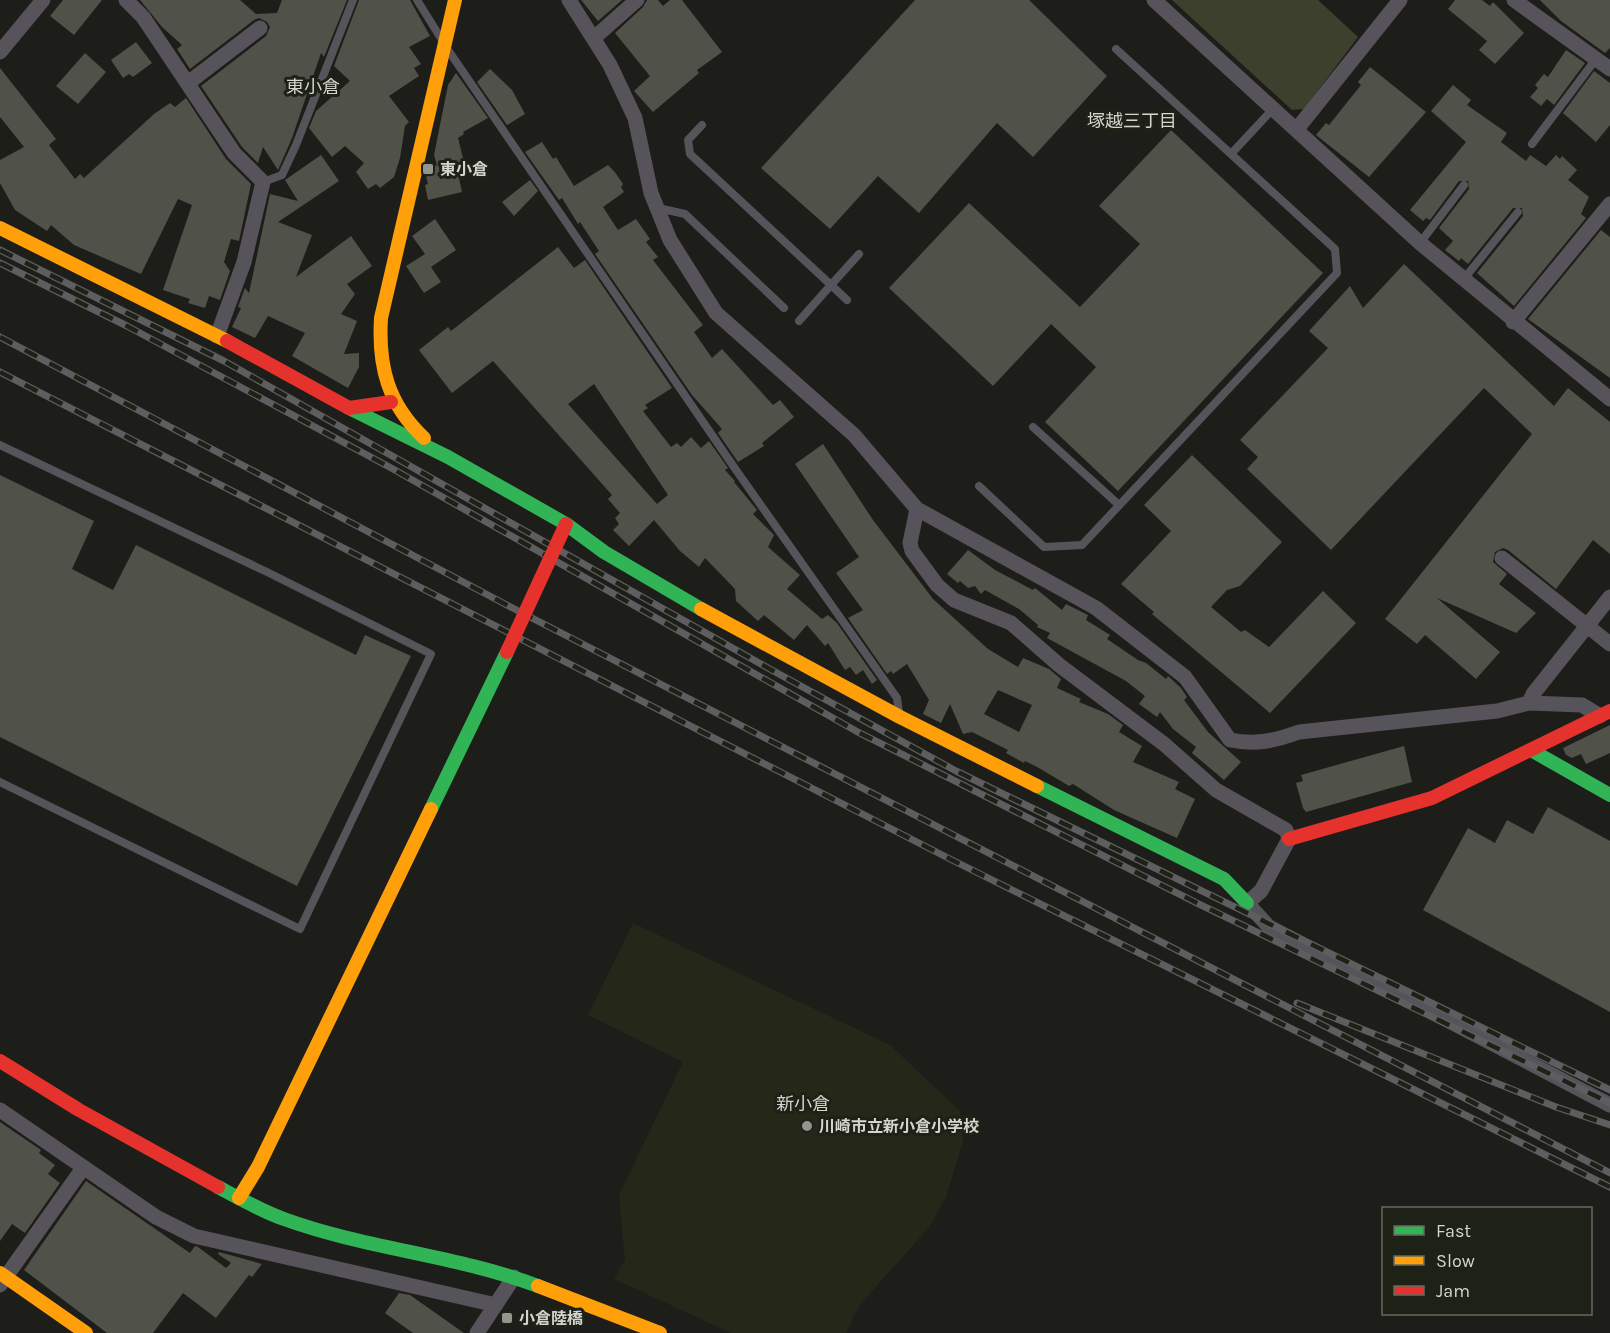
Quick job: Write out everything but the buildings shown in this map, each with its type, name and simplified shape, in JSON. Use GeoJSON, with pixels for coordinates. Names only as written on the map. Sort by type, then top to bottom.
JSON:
{"type":"FeatureCollection","features":[{"type":"Feature","properties":{"kind":"street"},"geometry":{"type":"LineString","coordinates":[[126,0],[143,17],[234,153],[262,182],[244,262],[217,336]]}},
{"type":"Feature","properties":{"kind":"street"},"geometry":{"type":"LineString","coordinates":[[448,457],[411,428],[391,402],[380,359],[381,318],[455,0]]}},
{"type":"Feature","properties":{"kind":"street"},"geometry":{"type":"LineString","coordinates":[[569,0],[610,64],[635,118],[657,208],[670,240],[716,313],[854,435],[917,509],[1096,608],[1185,677],[1230,740],[1252,744],[1271,742],[1299,732],[1497,711],[1529,703],[1582,705],[1605,714]]}},
{"type":"Feature","properties":{"kind":"street"},"geometry":{"type":"LineString","coordinates":[[594,38],[637,0]]}},
{"type":"Feature","properties":{"kind":"street"},"geometry":{"type":"LineString","coordinates":[[1154,0],[1420,243],[1513,322],[1610,399]]}},
{"type":"Feature","properties":{"kind":"street"},"geometry":{"type":"LineString","coordinates":[[1514,0],[1610,69]]}},
{"type":"Feature","properties":{"kind":"street"},"geometry":{"type":"LineString","coordinates":[[0,52],[34,4]]}},
{"type":"Feature","properties":{"kind":"street"},"geometry":{"type":"LineString","coordinates":[[1297,129],[1379,35],[1401,4]]}},
{"type":"Feature","properties":{"kind":"street"},"geometry":{"type":"LineString","coordinates":[[188,83],[260,28]]}},
{"type":"Feature","properties":{"kind":"street"},"geometry":{"type":"LineString","coordinates":[[1513,322],[1610,204]]}},
{"type":"Feature","properties":{"kind":"street"},"geometry":{"type":"LineString","coordinates":[[0,228],[217,336],[349,408],[448,457],[566,524],[604,552],[729,626],[900,717],[1224,879],[1269,927],[1279,933],[1610,1104]]}},
{"type":"Feature","properties":{"kind":"street"},"geometry":{"type":"LineString","coordinates":[[349,408],[391,402]]}},
{"type":"Feature","properties":{"kind":"street"},"geometry":{"type":"LineString","coordinates":[[917,509],[910,543],[912,551],[937,585],[954,600],[1011,623],[1059,664],[1164,744],[1216,790],[1286,830],[1289,838]]}},
{"type":"Feature","properties":{"kind":"street"},"geometry":{"type":"LineString","coordinates":[[239,1198],[258,1167],[499,670],[566,524]]}},
{"type":"Feature","properties":{"kind":"street"},"geometry":{"type":"LineString","coordinates":[[1502,558],[1610,644]]}},
{"type":"Feature","properties":{"kind":"street"},"geometry":{"type":"LineString","coordinates":[[1529,703],[1533,694],[1610,597]]}},
{"type":"Feature","properties":{"kind":"street"},"geometry":{"type":"LineString","coordinates":[[1247,903],[1261,891],[1289,838],[1354,822],[1432,798],[1605,714]]}},
{"type":"Feature","properties":{"kind":"street"},"geometry":{"type":"LineString","coordinates":[[1531,750],[1610,795]]}},
{"type":"Feature","properties":{"kind":"street"},"geometry":{"type":"LineString","coordinates":[[0,1061],[79,1110],[239,1198],[284,1219],[380,1246],[514,1277],[660,1333]]}},
{"type":"Feature","properties":{"kind":"street"},"geometry":{"type":"LineString","coordinates":[[0,1110],[156,1217],[194,1236],[496,1305]]}},
{"type":"Feature","properties":{"kind":"street"},"geometry":{"type":"LineString","coordinates":[[83,1168],[2,1279],[86,1333]]}},
{"type":"Feature","properties":{"kind":"street"},"geometry":{"type":"LineString","coordinates":[[477,1333],[514,1277]]}},
{"type":"Feature","properties":{"kind":"lane"},"geometry":{"type":"LineString","coordinates":[[262,182],[282,175],[353,0]]}},
{"type":"Feature","properties":{"kind":"lane"},"geometry":{"type":"LineString","coordinates":[[417,0],[445,45],[735,470],[897,698],[900,717]]}},
{"type":"Feature","properties":{"kind":"lane"},"geometry":{"type":"LineString","coordinates":[[979,486],[1044,547],[1082,545],[1337,273],[1335,249],[1116,49]]}},
{"type":"Feature","properties":{"kind":"lane"},"geometry":{"type":"LineString","coordinates":[[1532,144],[1596,58]]}},
{"type":"Feature","properties":{"kind":"lane"},"geometry":{"type":"LineString","coordinates":[[1231,154],[1272,110]]}},
{"type":"Feature","properties":{"kind":"lane"},"geometry":{"type":"LineString","coordinates":[[702,125],[688,140],[690,154],[847,300]]}},
{"type":"Feature","properties":{"kind":"lane"},"geometry":{"type":"LineString","coordinates":[[1420,243],[1464,184]]}},
{"type":"Feature","properties":{"kind":"lane"},"geometry":{"type":"LineString","coordinates":[[657,208],[685,214],[784,308]]}},
{"type":"Feature","properties":{"kind":"lane"},"geometry":{"type":"LineString","coordinates":[[1464,280],[1518,212]]}},
{"type":"Feature","properties":{"kind":"lane"},"geometry":{"type":"LineString","coordinates":[[799,321],[859,254]]}},
{"type":"Feature","properties":{"kind":"lane"},"geometry":{"type":"LineString","coordinates":[[1033,427],[1119,505]]}},
{"type":"Feature","properties":{"kind":"lane"},"geometry":{"type":"LineString","coordinates":[[0,445],[267,572],[431,654],[300,929],[0,782]]}},
{"type":"Feature","properties":{"kind":"shaded area"},"geometry":{"type":"Polygon","coordinates":[[[1172,0],[1318,0],[1358,37],[1304,109],[1292,110],[1172,0]]]}},
{"type":"Feature","properties":{"kind":"shaded area","name":"川崎市立新小倉小学校"},"geometry":{"type":"Polygon","coordinates":[[[633,923],[890,1045],[960,1111],[963,1141],[946,1197],[929,1227],[859,1306],[846,1333],[731,1333],[614,1279],[625,1260],[619,1195],[683,1062],[588,1015],[633,923]]]}},
{"type":"Feature","properties":{"kind":"railway"},"geometry":{"type":"LineString","coordinates":[[0,250],[224,361],[768,668],[956,771],[1610,1090]]}},
{"type":"Feature","properties":{"kind":"railway"},"geometry":{"type":"LineString","coordinates":[[0,263],[127,326],[393,469],[856,731],[1197,903],[1610,1103]]}},
{"type":"Feature","properties":{"kind":"railway"},"geometry":{"type":"LineString","coordinates":[[0,337],[503,603],[1610,1173]]}},
{"type":"Feature","properties":{"kind":"railway"},"geometry":{"type":"LineString","coordinates":[[0,372],[952,860],[1610,1187]]}},
{"type":"Feature","properties":{"kind":"railway"},"geometry":{"type":"LineString","coordinates":[[1297,1003],[1556,1107],[1610,1125]]}},
{"type":"Feature","properties":{"kind":"traffic: fast"},"geometry":{"type":"LineString","coordinates":[[349,408],[448,457],[566,524],[604,552],[701,609]]}},
{"type":"Feature","properties":{"kind":"traffic: fast"},"geometry":{"type":"LineString","coordinates":[[431,809],[507,652]]}},
{"type":"Feature","properties":{"kind":"traffic: fast"},"geometry":{"type":"LineString","coordinates":[[1531,750],[1610,795]]}},
{"type":"Feature","properties":{"kind":"traffic: fast"},"geometry":{"type":"LineString","coordinates":[[1037,786],[1224,879],[1247,903]]}},
{"type":"Feature","properties":{"kind":"traffic: fast"},"geometry":{"type":"LineString","coordinates":[[218,1187],[267,1212],[315,1229],[507,1275],[538,1286]]}},
{"type":"Feature","properties":{"kind":"traffic: slow"},"geometry":{"type":"LineString","coordinates":[[424,438],[402,412],[388,384],[381,353],[381,318],[455,0]]}},
{"type":"Feature","properties":{"kind":"traffic: slow"},"geometry":{"type":"LineString","coordinates":[[0,228],[227,341]]}},
{"type":"Feature","properties":{"kind":"traffic: slow"},"geometry":{"type":"LineString","coordinates":[[701,609],[900,717],[1037,786]]}},
{"type":"Feature","properties":{"kind":"traffic: slow"},"geometry":{"type":"LineString","coordinates":[[239,1198],[258,1167],[431,809]]}},
{"type":"Feature","properties":{"kind":"traffic: slow"},"geometry":{"type":"LineString","coordinates":[[0,1273],[86,1333]]}},
{"type":"Feature","properties":{"kind":"traffic: slow"},"geometry":{"type":"LineString","coordinates":[[538,1286],[660,1333]]}},
{"type":"Feature","properties":{"kind":"traffic: jam"},"geometry":{"type":"LineString","coordinates":[[227,341],[349,408],[391,402]]}},
{"type":"Feature","properties":{"kind":"traffic: jam"},"geometry":{"type":"LineString","coordinates":[[507,652],[566,524]]}},
{"type":"Feature","properties":{"kind":"traffic: jam"},"geometry":{"type":"LineString","coordinates":[[1289,839],[1432,798],[1610,711]]}},
{"type":"Feature","properties":{"kind":"traffic: jam"},"geometry":{"type":"LineString","coordinates":[[0,1061],[79,1110],[218,1187]]}},
{"type":"Feature","properties":{"kind":"place","name":"東小倉"},"geometry":{"type":"Point","coordinates":[428,169]}},
{"type":"Feature","properties":{"kind":"place","name":"川崎市立新小倉小学校"},"geometry":{"type":"Point","coordinates":[807,1126]}},
{"type":"Feature","properties":{"kind":"place","name":"小倉陸橋"},"geometry":{"type":"Point","coordinates":[507,1318]}},
{"type":"Feature","properties":{"kind":"district","name":"東小倉"},"geometry":{"type":"Point","coordinates":[313,87]}},
{"type":"Feature","properties":{"kind":"district","name":"塚越三丁目"},"geometry":{"type":"Point","coordinates":[1132,121]}},
{"type":"Feature","properties":{"kind":"district","name":"新小倉"},"geometry":{"type":"Point","coordinates":[803,1104]}}]}
